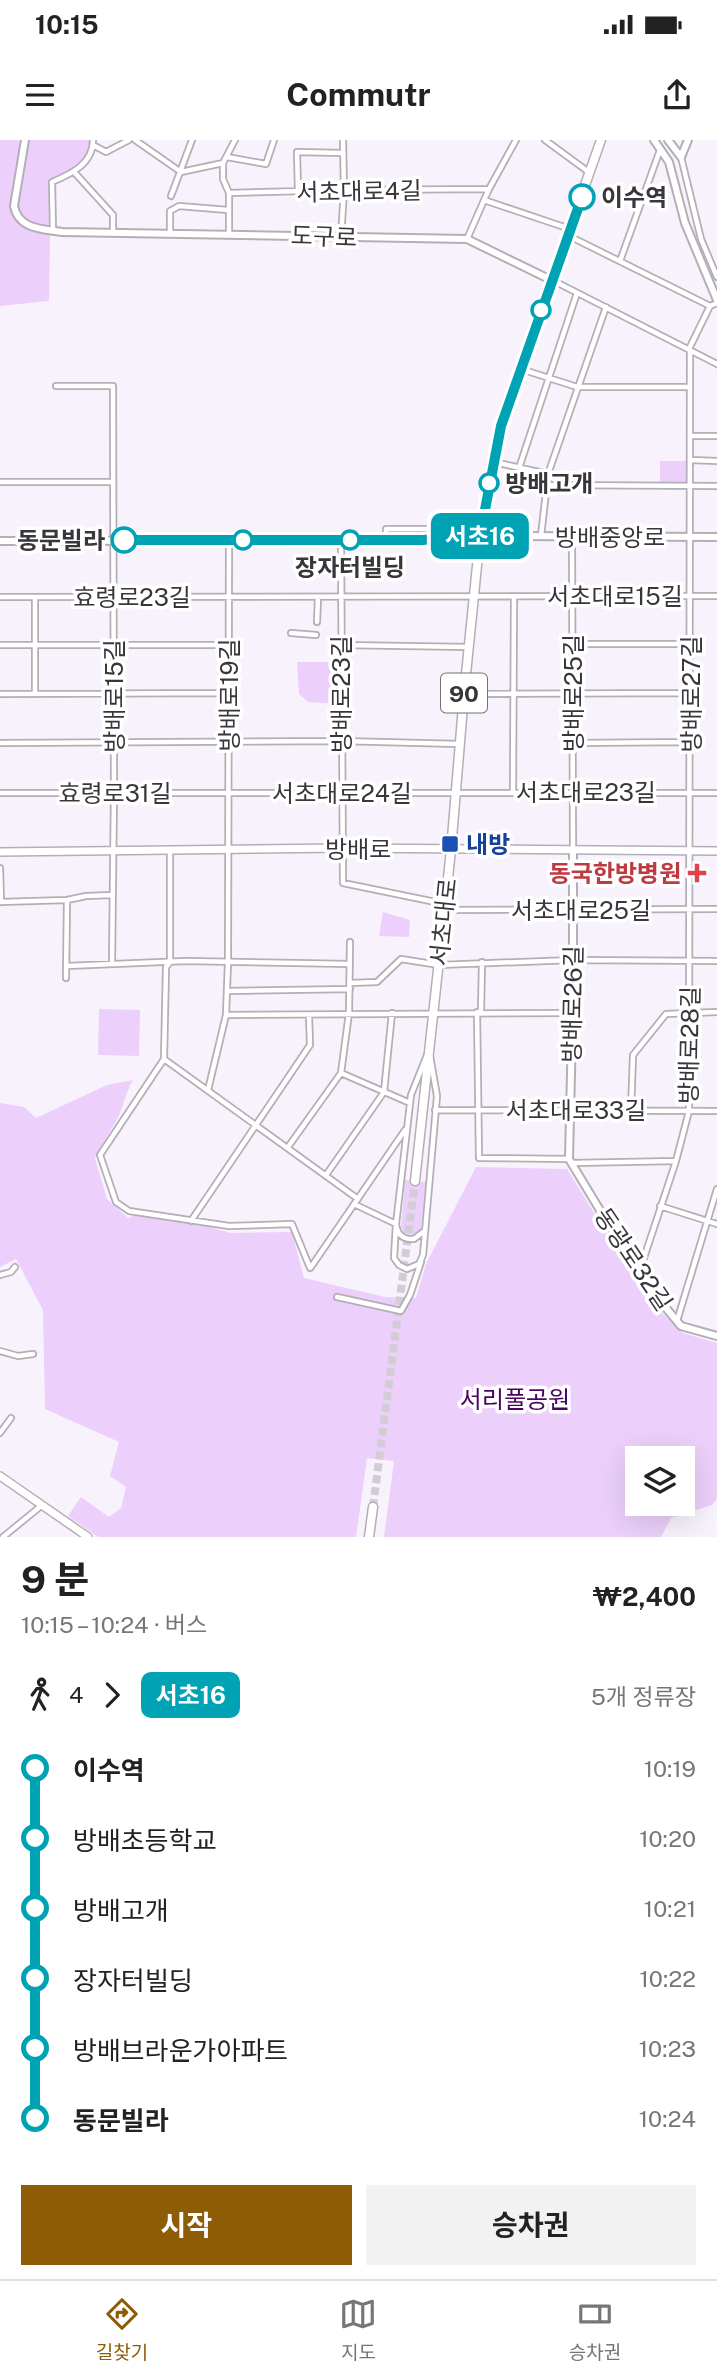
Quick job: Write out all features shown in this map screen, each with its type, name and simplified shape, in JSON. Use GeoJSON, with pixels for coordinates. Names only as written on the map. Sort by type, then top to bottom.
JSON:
{"type":"FeatureCollection","features":[{"type":"Feature","properties":{"kind":"main road","name":"서초대로"},"geometry":{"type":"LineString","coordinates":[[415,1181],[451,850],[480,536],[493,461],[505,414],[601,140]]}},
{"type":"Feature","properties":{"kind":"main road","name":"방배로"},"geometry":{"type":"LineString","coordinates":[[0,852],[341,848],[717,851]]}},
{"type":"Feature","properties":{"kind":"main road"},"geometry":{"type":"LineString","coordinates":[[0,1476],[84,1536]]}},
{"type":"Feature","properties":{"kind":"main road"},"geometry":{"type":"LineString","coordinates":[[369,1537],[373,1507]]}},
{"type":"Feature","properties":{"kind":"street","name":"도구로"},"geometry":{"type":"LineString","coordinates":[[25,140],[14,206],[16,214],[33,228],[113,233],[467,239],[717,364]]}},
{"type":"Feature","properties":{"kind":"street"},"geometry":{"type":"LineString","coordinates":[[53,230],[52,182],[75,173],[87,160],[93,142],[106,152],[129,140]]}},
{"type":"Feature","properties":{"kind":"street"},"geometry":{"type":"LineString","coordinates":[[135,140],[181,173],[223,163]]}},
{"type":"Feature","properties":{"kind":"street"},"geometry":{"type":"LineString","coordinates":[[171,197],[192,140]]}},
{"type":"Feature","properties":{"kind":"street"},"geometry":{"type":"LineString","coordinates":[[229,233],[229,193],[223,179],[223,163],[235,140]]}},
{"type":"Feature","properties":{"kind":"street"},"geometry":{"type":"LineString","coordinates":[[227,157],[266,164],[274,140]]}},
{"type":"Feature","properties":{"kind":"street"},"geometry":{"type":"LineString","coordinates":[[341,237],[343,140]]}},
{"type":"Feature","properties":{"kind":"street"},"geometry":{"type":"LineString","coordinates":[[467,239],[489,189],[516,140]]}},
{"type":"Feature","properties":{"kind":"street"},"geometry":{"type":"LineString","coordinates":[[545,140],[590,173]]}},
{"type":"Feature","properties":{"kind":"street"},"geometry":{"type":"LineString","coordinates":[[654,140],[669,162],[685,223],[717,301],[710,306],[689,349]]}},
{"type":"Feature","properties":{"kind":"street"},"geometry":{"type":"LineString","coordinates":[[668,140],[681,157],[701,239],[717,277]]}},
{"type":"Feature","properties":{"kind":"street"},"geometry":{"type":"LineString","coordinates":[[681,157],[688,140]]}},
{"type":"Feature","properties":{"kind":"street"},"geometry":{"type":"LineString","coordinates":[[620,261],[660,149]]}},
{"type":"Feature","properties":{"kind":"street"},"geometry":{"type":"LineString","coordinates":[[298,191],[297,152],[343,152]]}},
{"type":"Feature","properties":{"kind":"street"},"geometry":{"type":"LineString","coordinates":[[75,173],[113,215],[113,233]]}},
{"type":"Feature","properties":{"kind":"street","name":"서초대로4길"},"geometry":{"type":"LineString","coordinates":[[229,193],[489,189]]}},
{"type":"Feature","properties":{"kind":"street"},"geometry":{"type":"LineString","coordinates":[[485,200],[570,232],[620,261],[710,306]]}},
{"type":"Feature","properties":{"kind":"street"},"geometry":{"type":"LineString","coordinates":[[170,233],[170,211],[179,206],[228,210]]}},
{"type":"Feature","properties":{"kind":"street"},"geometry":{"type":"LineString","coordinates":[[519,468],[577,293]]}},
{"type":"Feature","properties":{"kind":"street"},"geometry":{"type":"LineString","coordinates":[[541,536],[548,474],[606,307]]}},
{"type":"Feature","properties":{"kind":"street","name":"방배로27길"},"geometry":{"type":"LineString","coordinates":[[689,349],[691,851]]}},
{"type":"Feature","properties":{"kind":"street"},"geometry":{"type":"LineString","coordinates":[[521,369],[577,387],[690,387]]}},
{"type":"Feature","properties":{"kind":"street","name":"방배로15길"},"geometry":{"type":"LineString","coordinates":[[56,386],[113,386],[113,963]]}},
{"type":"Feature","properties":{"kind":"street"},"geometry":{"type":"LineString","coordinates":[[691,436],[717,436]]}},
{"type":"Feature","properties":{"kind":"street"},"geometry":{"type":"LineString","coordinates":[[691,460],[717,461]]}},
{"type":"Feature","properties":{"kind":"street"},"geometry":{"type":"LineString","coordinates":[[493,461],[548,474]]}},
{"type":"Feature","properties":{"kind":"street"},"geometry":{"type":"LineString","coordinates":[[0,482],[113,482]]}},
{"type":"Feature","properties":{"kind":"street"},"geometry":{"type":"LineString","coordinates":[[547,485],[717,486]]}},
{"type":"Feature","properties":{"kind":"street"},"geometry":{"type":"LineString","coordinates":[[386,540],[386,529],[451,529]]}},
{"type":"Feature","properties":{"kind":"street","name":"방배중앙로"},"geometry":{"type":"LineString","coordinates":[[0,541],[386,540],[480,536],[717,537]]}},
{"type":"Feature","properties":{"kind":"street","name":"방배로25길"},"geometry":{"type":"LineString","coordinates":[[572,537],[573,849]]}},
{"type":"Feature","properties":{"kind":"street","name":"방배로19길"},"geometry":{"type":"LineString","coordinates":[[208,1090],[226,1015],[227,990],[229,540]]}},
{"type":"Feature","properties":{"kind":"street","name":"방배로23길"},"geometry":{"type":"LineString","coordinates":[[341,540],[341,848]]}},
{"type":"Feature","properties":{"kind":"street","name":"서초대로15길"},"geometry":{"type":"LineString","coordinates":[[513,792],[514,596]]}},
{"type":"Feature","properties":{"kind":"street","name":"서초대로15길"},"geometry":{"type":"LineString","coordinates":[[341,597],[717,596]]}},
{"type":"Feature","properties":{"kind":"street","name":"효령로23길"},"geometry":{"type":"LineString","coordinates":[[0,597],[341,597]]}},
{"type":"Feature","properties":{"kind":"street"},"geometry":{"type":"LineString","coordinates":[[35,597],[35,694]]}},
{"type":"Feature","properties":{"kind":"street"},"geometry":{"type":"LineString","coordinates":[[317,622],[318,597]]}},
{"type":"Feature","properties":{"kind":"street"},"geometry":{"type":"LineString","coordinates":[[291,634],[316,635]]}},
{"type":"Feature","properties":{"kind":"street"},"geometry":{"type":"LineString","coordinates":[[572,644],[691,644]]}},
{"type":"Feature","properties":{"kind":"street"},"geometry":{"type":"LineString","coordinates":[[0,645],[229,645]]}},
{"type":"Feature","properties":{"kind":"street"},"geometry":{"type":"LineString","coordinates":[[341,645],[469,647]]}},
{"type":"Feature","properties":{"kind":"street"},"geometry":{"type":"LineString","coordinates":[[0,694],[228,693]]}},
{"type":"Feature","properties":{"kind":"street"},"geometry":{"type":"LineString","coordinates":[[464,694],[691,693]]}},
{"type":"Feature","properties":{"kind":"street"},"geometry":{"type":"LineString","coordinates":[[0,743],[341,741],[460,744]]}},
{"type":"Feature","properties":{"kind":"street"},"geometry":{"type":"LineString","coordinates":[[573,743],[691,742]]}},
{"type":"Feature","properties":{"kind":"street","name":"효령로31길"},"geometry":{"type":"LineString","coordinates":[[0,793],[229,793]]}},
{"type":"Feature","properties":{"kind":"street","name":"서초대로24길"},"geometry":{"type":"LineString","coordinates":[[229,793],[456,793]]}},
{"type":"Feature","properties":{"kind":"street","name":"서초대로23길"},"geometry":{"type":"LineString","coordinates":[[456,793],[717,793]]}},
{"type":"Feature","properties":{"kind":"street","name":"서초대로25길"},"geometry":{"type":"LineString","coordinates":[[341,848],[343,883],[445,907],[717,909]]}},
{"type":"Feature","properties":{"kind":"street","name":"방배로26길"},"geometry":{"type":"LineString","coordinates":[[570,1161],[573,849]]}},
{"type":"Feature","properties":{"kind":"street"},"geometry":{"type":"LineString","coordinates":[[170,850],[170,962],[166,967],[164,1059],[100,1155],[116,1202],[129,1210],[229,1226],[292,1224],[310,1268],[406,1128]]}},
{"type":"Feature","properties":{"kind":"street","name":"방배로28길"},"geometry":{"type":"LineString","coordinates":[[639,1273],[676,1161],[689,1111],[691,851]]}},
{"type":"Feature","properties":{"kind":"street"},"geometry":{"type":"LineString","coordinates":[[0,868],[1,901],[66,900],[112,895]]}},
{"type":"Feature","properties":{"kind":"street"},"geometry":{"type":"LineString","coordinates":[[66,900],[66,978]]}},
{"type":"Feature","properties":{"kind":"street"},"geometry":{"type":"LineString","coordinates":[[288,1147],[341,1073],[349,1013],[351,942]]}},
{"type":"Feature","properties":{"kind":"street"},"geometry":{"type":"LineString","coordinates":[[227,990],[350,986],[377,982],[401,959],[439,965],[573,960],[717,961]]}},
{"type":"Feature","properties":{"kind":"street"},"geometry":{"type":"LineString","coordinates":[[66,965],[170,962],[350,964]]}},
{"type":"Feature","properties":{"kind":"street"},"geometry":{"type":"LineString","coordinates":[[478,1109],[482,962]]}},
{"type":"Feature","properties":{"kind":"street"},"geometry":{"type":"LineString","coordinates":[[631,1110],[633,1055],[666,1014],[717,1012]]}},
{"type":"Feature","properties":{"kind":"street"},"geometry":{"type":"LineString","coordinates":[[326,1175],[384,1092],[392,1013]]}},
{"type":"Feature","properties":{"kind":"street"},"geometry":{"type":"LineString","coordinates":[[226,1015],[573,1013]]}},
{"type":"Feature","properties":{"kind":"street"},"geometry":{"type":"LineString","coordinates":[[191,1221],[310,1045],[310,1016]]}},
{"type":"Feature","properties":{"kind":"street","name":"서초대로"},"geometry":{"type":"LineString","coordinates":[[429,1050],[437,1096],[422,1260],[412,1269],[403,1268],[396,1262],[396,1224],[410,1103],[429,1050]]}},
{"type":"Feature","properties":{"kind":"street"},"geometry":{"type":"LineString","coordinates":[[164,1059],[358,1199]]}},
{"type":"Feature","properties":{"kind":"street"},"geometry":{"type":"LineString","coordinates":[[341,1073],[410,1103]]}},
{"type":"Feature","properties":{"kind":"street","name":"서초대로33길"},"geometry":{"type":"LineString","coordinates":[[478,1109],[479,1158],[570,1161]]}},
{"type":"Feature","properties":{"kind":"street","name":"서초대로33길"},"geometry":{"type":"LineString","coordinates":[[435,1110],[717,1111]]}},
{"type":"Feature","properties":{"kind":"street"},"geometry":{"type":"LineString","coordinates":[[570,1161],[676,1161]]}},
{"type":"Feature","properties":{"kind":"street","name":"동광로32길"},"geometry":{"type":"LineString","coordinates":[[570,1161],[639,1273],[681,1326],[717,1336]]}},
{"type":"Feature","properties":{"kind":"street"},"geometry":{"type":"LineString","coordinates":[[677,1321],[717,1189]]}},
{"type":"Feature","properties":{"kind":"street"},"geometry":{"type":"LineString","coordinates":[[354,1204],[396,1224],[401,1236],[409,1240],[422,1235],[425,1226]]}},
{"type":"Feature","properties":{"kind":"street"},"geometry":{"type":"LineString","coordinates":[[660,1206],[717,1224]]}},
{"type":"Feature","properties":{"kind":"street"},"geometry":{"type":"LineString","coordinates":[[337,1297],[401,1311],[422,1260]]}},
{"type":"Feature","properties":{"kind":"street"},"geometry":{"type":"LineString","coordinates":[[0,1275],[11,1272],[15,1267]]}},
{"type":"Feature","properties":{"kind":"street"},"geometry":{"type":"LineString","coordinates":[[0,1351],[18,1356],[33,1354]]}},
{"type":"Feature","properties":{"kind":"street"},"geometry":{"type":"LineString","coordinates":[[0,1433],[11,1418]]}},
{"type":"Feature","properties":{"kind":"street"},"geometry":{"type":"LineString","coordinates":[[1,1537],[34,1514],[42,1505]]}},
{"type":"Feature","properties":{"kind":"green space"},"geometry":{"type":"Polygon","coordinates":[[[0,140],[89,140],[89,147],[82,160],[71,170],[51,181],[49,301],[0,306],[0,140]]]}},
{"type":"Feature","properties":{"kind":"green space"},"geometry":{"type":"Polygon","coordinates":[[[660,461],[689,461],[689,485],[660,484],[660,461]]]}},
{"type":"Feature","properties":{"kind":"green space"},"geometry":{"type":"Polygon","coordinates":[[[297,662],[338,662],[337,704],[308,702],[299,694],[297,662]]]}},
{"type":"Feature","properties":{"kind":"green space"},"geometry":{"type":"Polygon","coordinates":[[[383,912],[410,920],[409,937],[379,936],[383,912]]]}},
{"type":"Feature","properties":{"kind":"green space"},"geometry":{"type":"Polygon","coordinates":[[[99,1009],[140,1010],[139,1056],[98,1055],[99,1009]]]}},
{"type":"Feature","properties":{"kind":"green space","name":"서리풀공원"},"geometry":{"type":"Polygon","coordinates":[[[133,1080],[118,1118],[95,1158],[107,1199],[128,1218],[147,1210],[231,1233],[292,1232],[304,1278],[385,1297],[416,1298],[426,1264],[476,1167],[567,1169],[647,1299],[683,1333],[717,1343],[717,1499],[712,1505],[695,1510],[695,1446],[625,1446],[625,1516],[677,1516],[671,1518],[661,1537],[384,1537],[394,1461],[367,1458],[356,1537],[98,1537],[68,1516],[81,1497],[109,1517],[121,1508],[126,1487],[110,1476],[119,1442],[45,1409],[43,1310],[16,1259],[0,1267],[0,1103],[24,1107],[36,1118],[107,1085],[133,1080]]]}},
{"type":"Feature","properties":{"kind":"green space"},"geometry":{"type":"Polygon","coordinates":[[[405,1180],[426,1182],[421,1229],[414,1235],[404,1233],[401,1227],[405,1180]]]}},
{"type":"Feature","properties":{"kind":"tunnel"},"geometry":{"type":"LineString","coordinates":[[373,1507],[415,1181]]}},
{"type":"Feature","properties":{"kind":"bus line","name":"서초16"},"geometry":{"type":"LineString","coordinates":[[124,540],[422,540],[480,536],[501,426],[582,197]]}},
{"type":"Feature","properties":{"kind":"place","name":"이수역"},"geometry":{"type":"Point","coordinates":[582,197]}},
{"type":"Feature","properties":{"kind":"place","name":"방배고개"},"geometry":{"type":"Point","coordinates":[489,483]}},
{"type":"Feature","properties":{"kind":"place","name":"동문빌라"},"geometry":{"type":"Point","coordinates":[124,540]}},
{"type":"Feature","properties":{"kind":"place","name":"장자터빌딩"},"geometry":{"type":"Point","coordinates":[350,540]}},
{"type":"Feature","properties":{"kind":"place","name":"내방"},"geometry":{"type":"Point","coordinates":[450,844]}},
{"type":"Feature","properties":{"kind":"place","name":"동국한방병원"},"geometry":{"type":"Point","coordinates":[697,873]}}]}
